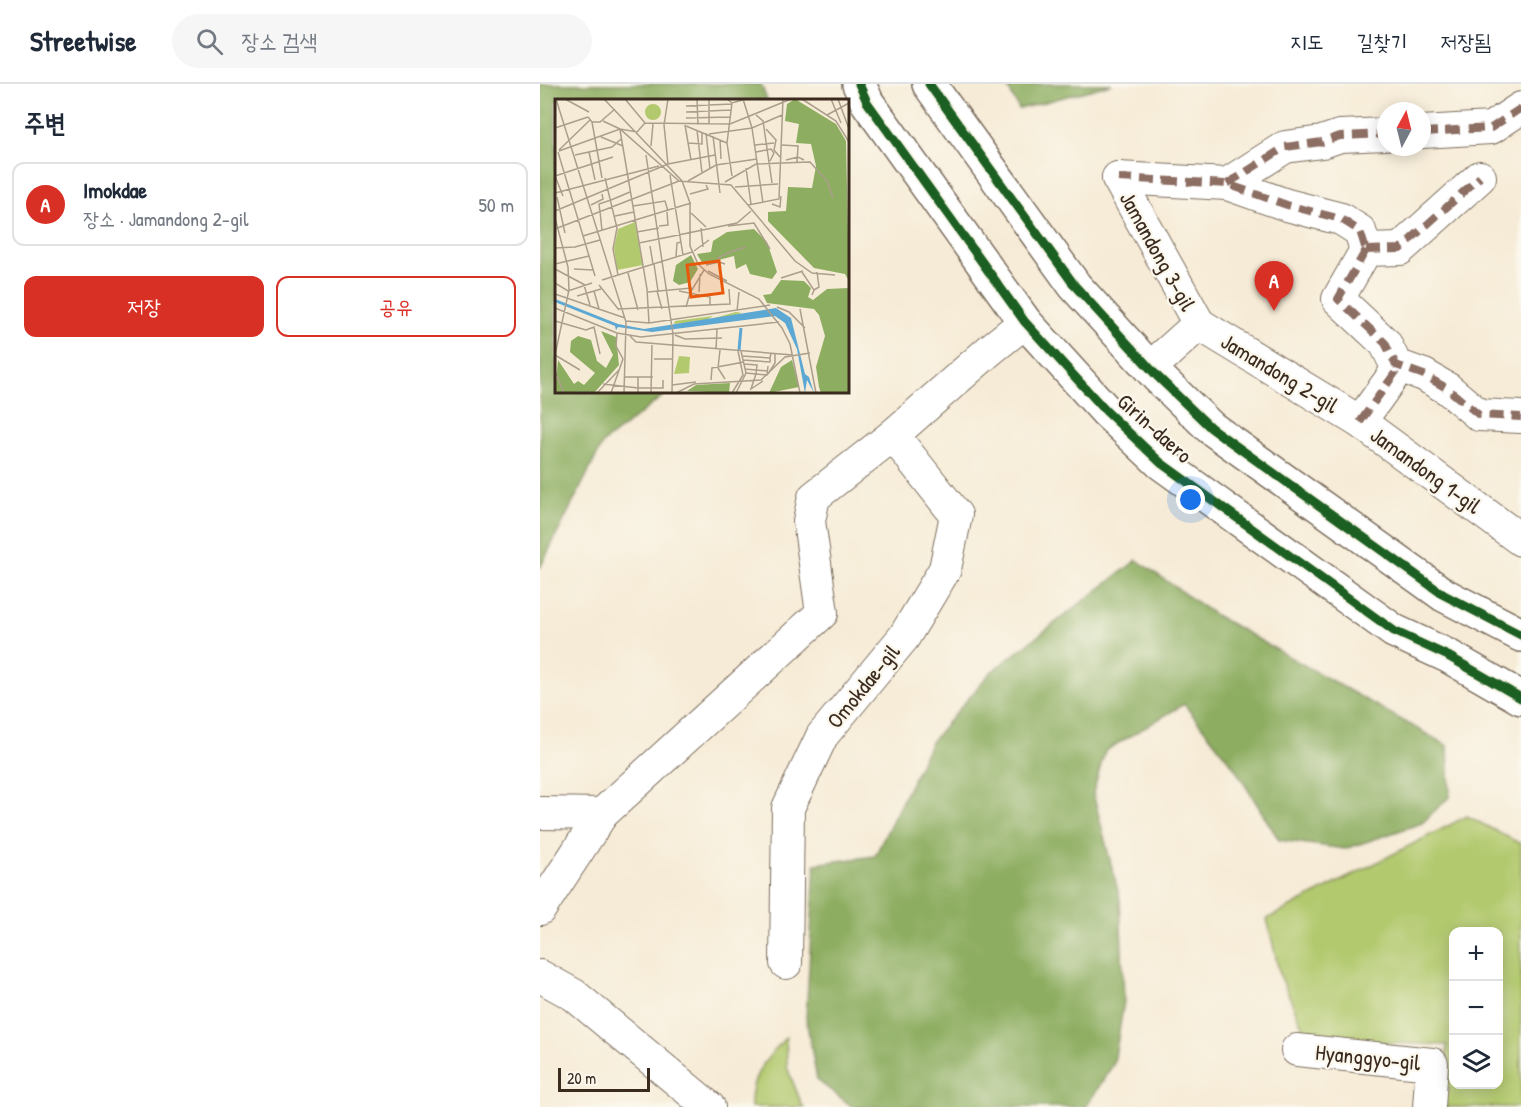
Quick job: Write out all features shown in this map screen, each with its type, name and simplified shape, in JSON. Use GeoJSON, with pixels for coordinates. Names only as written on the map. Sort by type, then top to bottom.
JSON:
{"type":"FeatureCollection","features":[{"type":"Feature","properties":{"kind":"street","name":"Girin-daero"},"geometry":{"type":"LineString","coordinates":[[859,84],[867,102],[1025,322],[1106,411],[1161,463],[1394,631],[1448,656],[1521,698]]}},
{"type":"Feature","properties":{"kind":"street","name":"Girin-daero"},"geometry":{"type":"LineString","coordinates":[[929,84],[1075,286],[1150,368],[1211,428],[1444,595],[1521,635]]}},
{"type":"Feature","properties":{"kind":"street"},"geometry":{"type":"LineString","coordinates":[[1431,131],[1491,128],[1521,108]]}},
{"type":"Feature","properties":{"kind":"street"},"geometry":{"type":"LineString","coordinates":[[1227,184],[1285,147],[1322,142],[1340,136],[1377,134]]}},
{"type":"Feature","properties":{"kind":"street"},"geometry":{"type":"LineString","coordinates":[[1480,177],[1400,249],[1366,250],[1338,299],[1385,343],[1396,365],[1424,375],[1479,415],[1521,417]]}},
{"type":"Feature","properties":{"kind":"street","name":"Jamandong 3-gil"},"geometry":{"type":"LineString","coordinates":[[1199,324],[1118,178],[1227,184],[1287,205],[1341,219],[1360,231],[1366,250]]}},
{"type":"Feature","properties":{"kind":"street"},"geometry":{"type":"LineString","coordinates":[[540,909],[602,814],[822,613],[809,520],[814,497],[892,435],[1025,322]]}},
{"type":"Feature","properties":{"kind":"street","name":"Jamandong 2-gil"},"geometry":{"type":"LineString","coordinates":[[1150,368],[1199,324],[1360,422],[1395,373],[1396,365]]}},
{"type":"Feature","properties":{"kind":"street","name":"Jamandong 1-gil"},"geometry":{"type":"LineString","coordinates":[[1360,422],[1521,540]]}},
{"type":"Feature","properties":{"kind":"street","name":"Omokdae-gil"},"geometry":{"type":"LineString","coordinates":[[786,963],[788,808],[822,736],[904,637],[945,569],[956,515],[892,435]]}},
{"type":"Feature","properties":{"kind":"street"},"geometry":{"type":"LineString","coordinates":[[540,813],[602,814]]}},
{"type":"Feature","properties":{"kind":"street"},"geometry":{"type":"LineString","coordinates":[[540,976],[574,995],[709,1107]]}},
{"type":"Feature","properties":{"kind":"street","name":"Hyanggyo-gil"},"geometry":{"type":"LineString","coordinates":[[1297,1050],[1431,1064],[1429,1107]]}},
{"type":"Feature","properties":{"kind":"green space"},"geometry":{"type":"Polygon","coordinates":[[[540,84],[761,84],[767,99],[555,99],[555,393],[667,393],[603,443],[540,568],[540,84]]]}},
{"type":"Feature","properties":{"kind":"green space"},"geometry":{"type":"Polygon","coordinates":[[[1006,84],[1112,84],[1019,109],[1006,84]]]}},
{"type":"Feature","properties":{"kind":"green space"},"geometry":{"type":"Polygon","coordinates":[[[1137,560],[1215,615],[1448,746],[1450,796],[1422,823],[1345,849],[1279,840],[1234,767],[1184,704],[1105,751],[1093,793],[1120,899],[1124,1001],[1114,1063],[1086,1107],[853,1107],[817,1080],[806,1018],[815,864],[875,856],[931,742],[991,672],[1137,560]]]}},
{"type":"Feature","properties":{"kind":"green space"},"geometry":{"type":"Polygon","coordinates":[[[1467,816],[1521,844],[1521,1107],[1443,1107],[1447,1045],[1308,1040],[1280,975],[1267,919],[1467,816]]]}},
{"type":"Feature","properties":{"kind":"green space"},"geometry":{"type":"Polygon","coordinates":[[[786,1037],[787,1067],[804,1107],[751,1107],[751,1095],[756,1076],[786,1037]]]}},
{"type":"Feature","properties":{"kind":"marked path"},"geometry":{"type":"LineString","coordinates":[[1431,131],[1491,128],[1521,108]]}},
{"type":"Feature","properties":{"kind":"marked path"},"geometry":{"type":"LineString","coordinates":[[1227,184],[1285,147],[1322,142],[1340,136],[1377,134]]}},
{"type":"Feature","properties":{"kind":"marked path"},"geometry":{"type":"LineString","coordinates":[[1366,250],[1400,249],[1480,177]]}},
{"type":"Feature","properties":{"kind":"marked path"},"geometry":{"type":"LineString","coordinates":[[1118,178],[1227,184],[1287,205],[1341,219],[1360,231],[1366,250]]}},
{"type":"Feature","properties":{"kind":"marked path"},"geometry":{"type":"LineString","coordinates":[[1366,250],[1338,299],[1385,343],[1396,365],[1424,375],[1448,389],[1479,415],[1521,417]]}},
{"type":"Feature","properties":{"kind":"marked path"},"geometry":{"type":"LineString","coordinates":[[1360,422],[1395,373],[1396,365]]}},
{"type":"Feature","properties":{"kind":"cycle path"},"geometry":{"type":"LineString","coordinates":[[859,84],[867,102],[1025,322],[1106,411],[1161,463],[1394,631],[1448,656],[1521,698]]}},
{"type":"Feature","properties":{"kind":"cycle path"},"geometry":{"type":"LineString","coordinates":[[929,84],[1075,286],[1157,376],[1211,428],[1444,595],[1521,635]]}},
{"type":"Feature","properties":{"kind":"place","name":"Imokdae"},"geometry":{"type":"Point","coordinates":[1274,311]}}]}
